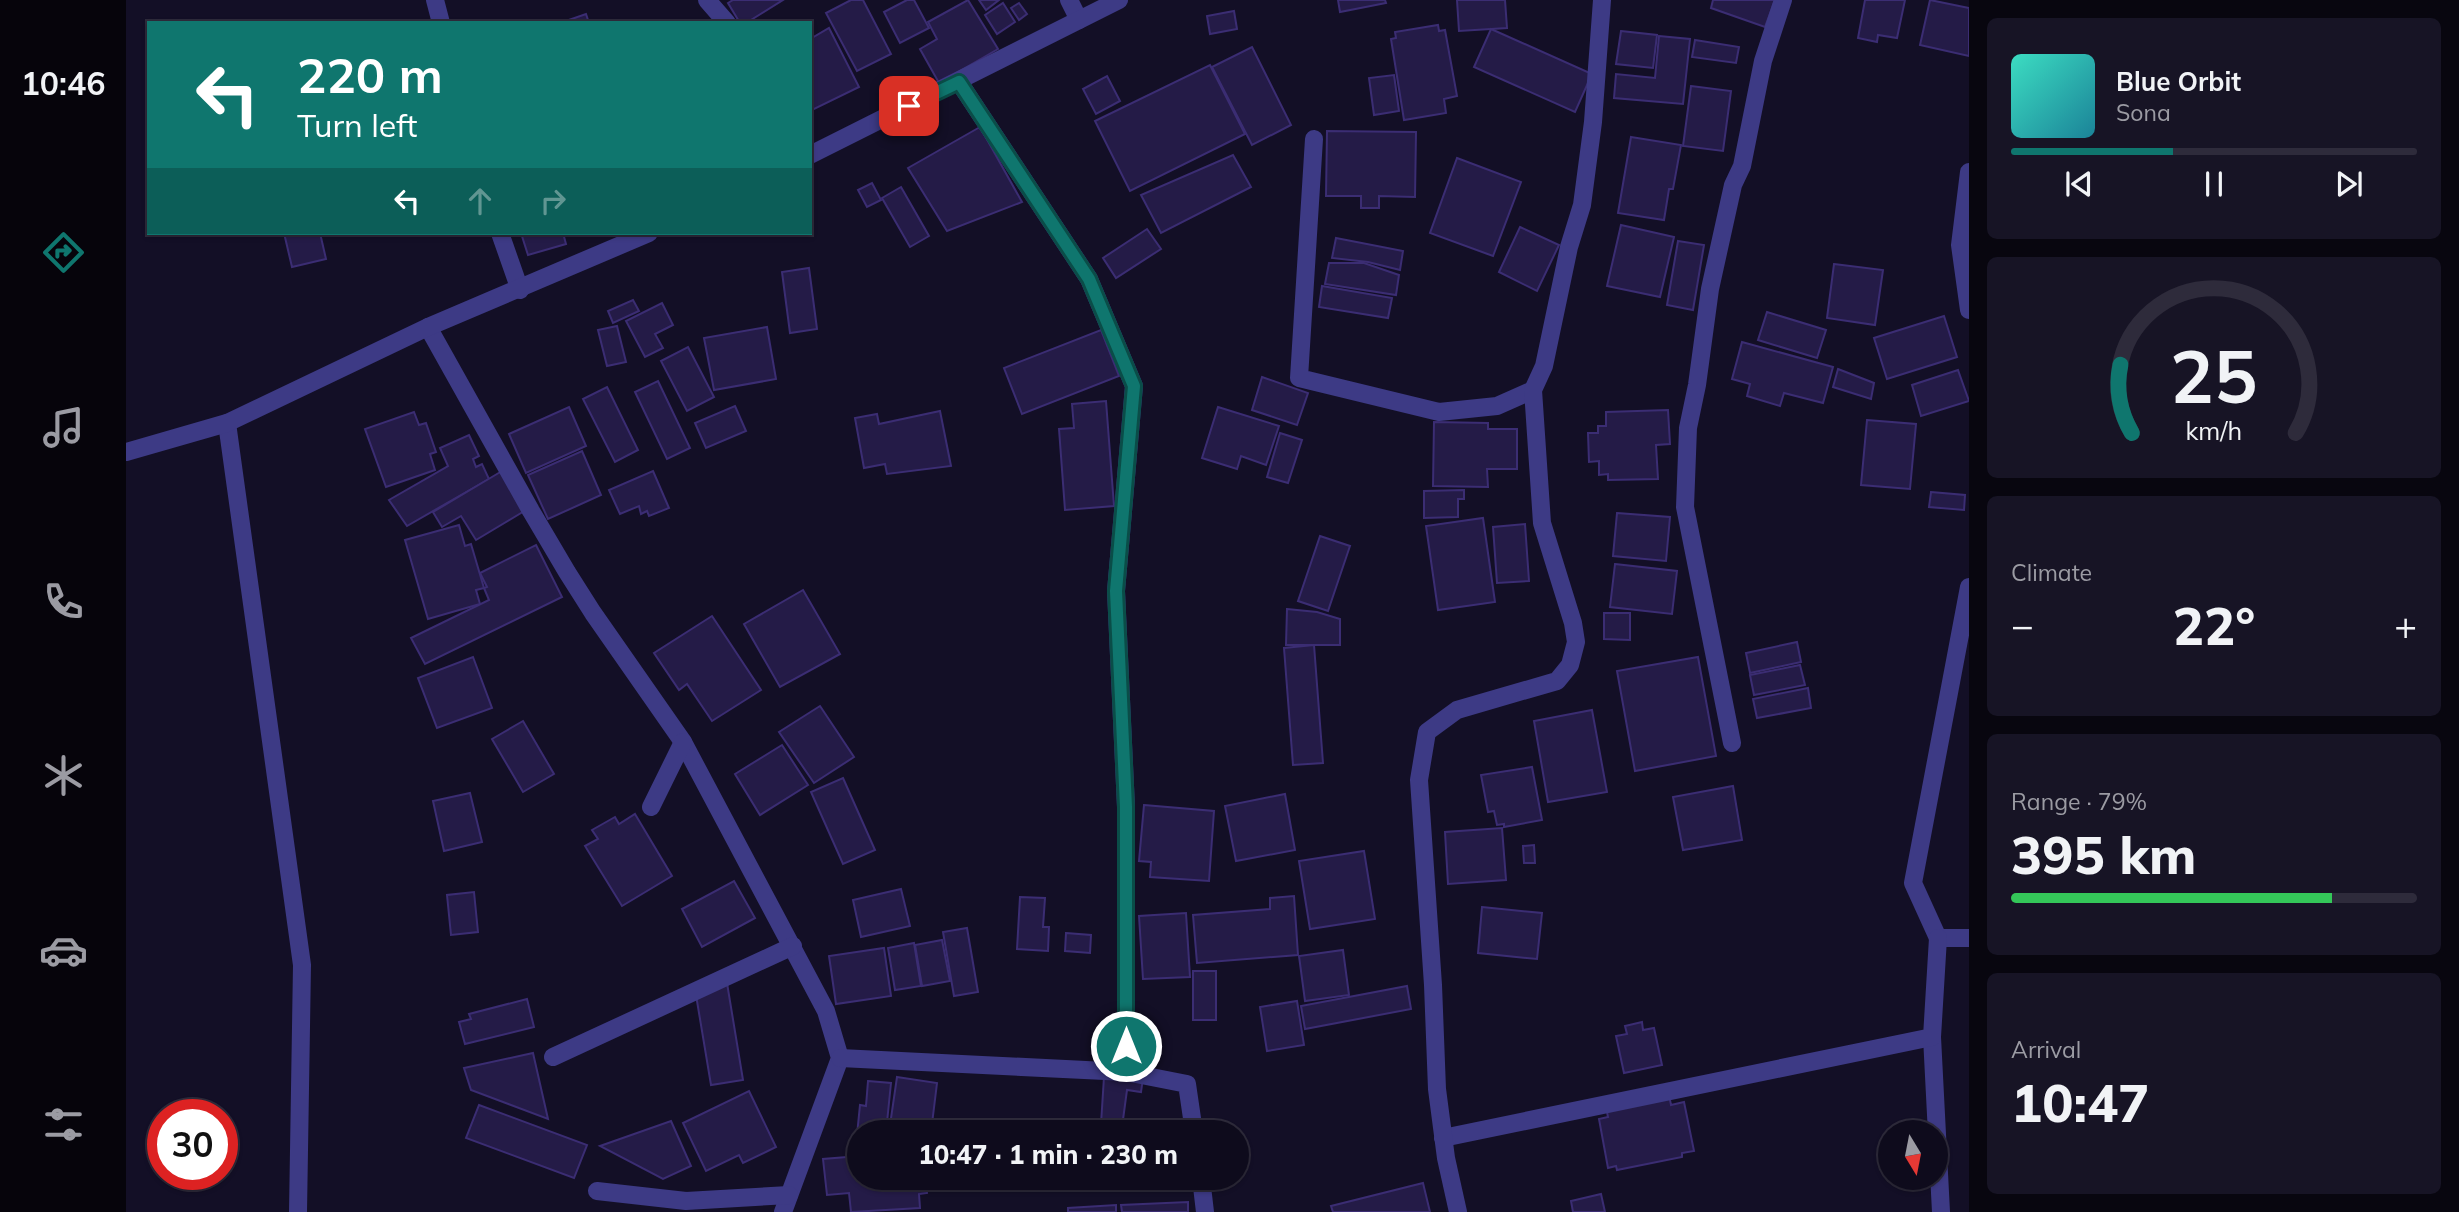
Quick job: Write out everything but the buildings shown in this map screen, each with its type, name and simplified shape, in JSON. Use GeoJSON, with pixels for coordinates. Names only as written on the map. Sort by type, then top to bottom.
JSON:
{"type":"FeatureCollection","features":[{"type":"Feature","properties":{"kind":"street"},"geometry":{"type":"LineString","coordinates":[[435,0],[440,21]]}},
{"type":"Feature","properties":{"kind":"street"},"geometry":{"type":"LineString","coordinates":[[707,0],[725,21]]}},
{"type":"Feature","properties":{"kind":"street"},"geometry":{"type":"LineString","coordinates":[[1069,0],[1079,20]]}},
{"type":"Feature","properties":{"kind":"street"},"geometry":{"type":"LineString","coordinates":[[812,154],[1119,0]]}},
{"type":"Feature","properties":{"kind":"street"},"geometry":{"type":"LineString","coordinates":[[1458,1212],[1443,1138],[1437,1089],[1419,780],[1427,732],[1457,710],[1557,681],[1570,665],[1576,642],[1573,623],[1542,523],[1533,390],[1544,366],[1569,247],[1582,205],[1593,122],[1602,0]]}},
{"type":"Feature","properties":{"kind":"street"},"geometry":{"type":"LineString","coordinates":[[1732,743],[1685,507],[1688,428],[1710,289],[1733,185],[1742,166],[1763,61],[1783,0]]}},
{"type":"Feature","properties":{"kind":"street"},"geometry":{"type":"LineString","coordinates":[[959,82],[1089,279],[1134,386],[1116,591],[1126,807],[1126,1072]]}},
{"type":"Feature","properties":{"kind":"street"},"geometry":{"type":"LineString","coordinates":[[1314,139],[1299,378],[1439,412],[1497,406],[1533,390]]}},
{"type":"Feature","properties":{"kind":"street"},"geometry":{"type":"LineString","coordinates":[[1969,172],[1960,245],[1969,310]]}},
{"type":"Feature","properties":{"kind":"street"},"geometry":{"type":"LineString","coordinates":[[501,235],[520,290]]}},
{"type":"Feature","properties":{"kind":"street"},"geometry":{"type":"LineString","coordinates":[[126,452],[228,423],[428,327],[644,235]]}},
{"type":"Feature","properties":{"kind":"street"},"geometry":{"type":"LineString","coordinates":[[428,327],[567,572],[683,743],[826,1011],[840,1058],[786,1204],[686,1201],[597,1191]]}},
{"type":"Feature","properties":{"kind":"street"},"geometry":{"type":"LineString","coordinates":[[228,423],[302,965],[298,1212]]}},
{"type":"Feature","properties":{"kind":"street"},"geometry":{"type":"LineString","coordinates":[[1941,1212],[1932,1037],[1938,938],[1913,883],[1969,586]]}},
{"type":"Feature","properties":{"kind":"street"},"geometry":{"type":"LineString","coordinates":[[652,807],[683,743]]}},
{"type":"Feature","properties":{"kind":"street"},"geometry":{"type":"LineString","coordinates":[[1938,938],[1969,938]]}},
{"type":"Feature","properties":{"kind":"street"},"geometry":{"type":"LineString","coordinates":[[553,1057],[793,946]]}},
{"type":"Feature","properties":{"kind":"street"},"geometry":{"type":"LineString","coordinates":[[1443,1138],[1932,1037]]}},
{"type":"Feature","properties":{"kind":"street"},"geometry":{"type":"LineString","coordinates":[[840,1058],[1126,1072],[1187,1084],[1192,1120]]}},
{"type":"Feature","properties":{"kind":"street"},"geometry":{"type":"LineString","coordinates":[[1202,1190],[1205,1212]]}},
{"type":"Feature","properties":{"kind":"route"},"geometry":{"type":"LineString","coordinates":[[909,106],[959,82],[1089,279],[1134,386],[1116,591],[1126,807],[1126,1046]]}}]}
